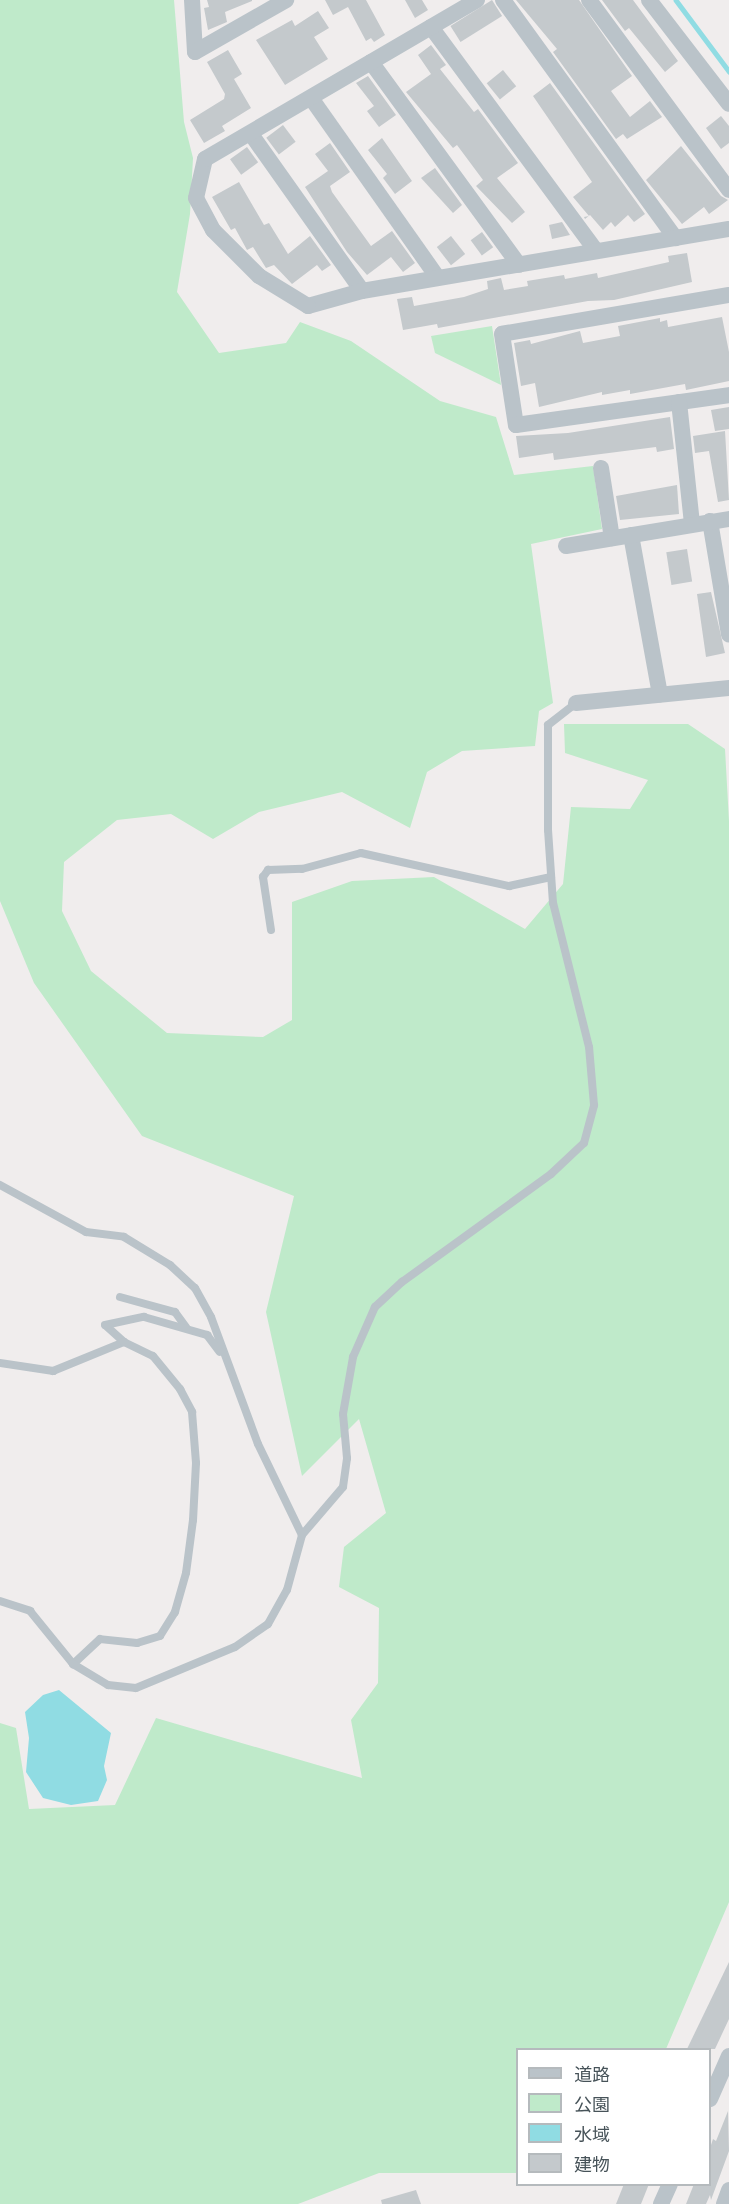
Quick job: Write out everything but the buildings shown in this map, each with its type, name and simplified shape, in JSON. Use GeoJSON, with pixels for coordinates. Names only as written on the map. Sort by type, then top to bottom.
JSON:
{"type":"FeatureCollection","features":[{"type":"Feature","properties":{"kind":"street"},"geometry":{"type":"LineString","coordinates":[[192,0],[195,52],[286,0]]}},
{"type":"Feature","properties":{"kind":"street"},"geometry":{"type":"LineString","coordinates":[[477,0],[205,159],[196,198],[213,230],[260,276],[308,306],[362,291],[729,229]]}},
{"type":"Feature","properties":{"kind":"street"},"geometry":{"type":"LineString","coordinates":[[503,0],[675,238]]}},
{"type":"Feature","properties":{"kind":"street"},"geometry":{"type":"LineString","coordinates":[[589,0],[729,190]]}},
{"type":"Feature","properties":{"kind":"street"},"geometry":{"type":"LineString","coordinates":[[649,0],[729,104]]}},
{"type":"Feature","properties":{"kind":"street"},"geometry":{"type":"LineString","coordinates":[[431,27],[596,251]]}},
{"type":"Feature","properties":{"kind":"street"},"geometry":{"type":"LineString","coordinates":[[371,62],[519,265]]}},
{"type":"Feature","properties":{"kind":"street"},"geometry":{"type":"LineString","coordinates":[[311,98],[438,278]]}},
{"type":"Feature","properties":{"kind":"street"},"geometry":{"type":"LineString","coordinates":[[251,134],[362,291]]}},
{"type":"Feature","properties":{"kind":"street"},"geometry":{"type":"LineString","coordinates":[[729,295],[502,334],[516,424],[729,395]]}},
{"type":"Feature","properties":{"kind":"street"},"geometry":{"type":"LineString","coordinates":[[679,402],[692,523]]}},
{"type":"Feature","properties":{"kind":"street"},"geometry":{"type":"LineString","coordinates":[[601,468],[612,538]]}},
{"type":"Feature","properties":{"kind":"street"},"geometry":{"type":"LineString","coordinates":[[566,546],[692,523],[729,519]]}},
{"type":"Feature","properties":{"kind":"street"},"geometry":{"type":"LineString","coordinates":[[710,521],[729,634]]}},
{"type":"Feature","properties":{"kind":"street"},"geometry":{"type":"LineString","coordinates":[[631,535],[660,694]]}},
{"type":"Feature","properties":{"kind":"street"},"geometry":{"type":"LineString","coordinates":[[576,703],[729,687]]}},
{"type":"Feature","properties":{"kind":"street"},"geometry":{"type":"LineString","coordinates":[[729,2056],[711,2095],[729,2097]]}},
{"type":"Feature","properties":{"kind":"street"},"geometry":{"type":"LineString","coordinates":[[661,2204],[669,2186]]}},
{"type":"Feature","properties":{"kind":"street"},"geometry":{"type":"LineString","coordinates":[[724,2204],[729,2190]]}},
{"type":"Feature","properties":{"kind":"lane"},"geometry":{"type":"LineString","coordinates":[[0,1601],[30,1611],[73,1664],[108,1685],[136,1688],[235,1647],[268,1624],[287,1590],[303,1535],[344,1487],[347,1458],[343,1414],[353,1357],[375,1308],[402,1282],[551,1174],[584,1143],[594,1105],[589,1047],[553,903],[548,725],[576,703]]}},
{"type":"Feature","properties":{"kind":"lane"},"geometry":{"type":"LineString","coordinates":[[271,930],[263,877],[268,870],[302,869],[361,853],[509,886],[551,877]]}},
{"type":"Feature","properties":{"kind":"lane"},"geometry":{"type":"LineString","coordinates":[[0,1185],[86,1232],[124,1237],[170,1265],[195,1288],[206,1307],[258,1444],[303,1535]]}},
{"type":"Feature","properties":{"kind":"lane"},"geometry":{"type":"LineString","coordinates":[[120,1297],[175,1312],[186,1328]]}},
{"type":"Feature","properties":{"kind":"lane"},"geometry":{"type":"LineString","coordinates":[[73,1664],[100,1639],[137,1643],[159,1636],[175,1612],[186,1573],[196,1463],[192,1412],[180,1389],[153,1356],[124,1342],[105,1325],[144,1317],[186,1328],[207,1335],[224,1358]]}},
{"type":"Feature","properties":{"kind":"lane"},"geometry":{"type":"LineString","coordinates":[[0,1363],[53,1371],[124,1342]]}},
{"type":"Feature","properties":{"kind":"green space"},"geometry":{"type":"Polygon","coordinates":[[[0,0],[174,0],[184,122],[193,158],[190,214],[177,292],[219,353],[286,343],[300,322],[351,341],[440,401],[496,417],[514,475],[593,466],[602,529],[531,544],[553,703],[539,711],[535,746],[462,751],[427,772],[410,828],[342,792],[259,812],[213,839],[171,814],[117,820],[64,862],[62,911],[91,971],[167,1033],[263,1037],[292,1020],[292,902],[352,881],[434,877],[525,929],[563,884],[571,807],[630,809],[648,780],[565,753],[564,724],[688,724],[725,749],[729,821],[729,1902],[666,2048],[516,2048],[516,2173],[379,2173],[298,2204],[0,2204],[0,1723],[16,1728],[29,1809],[115,1805],[156,1718],[362,1778],[351,1720],[378,1683],[379,1608],[339,1587],[344,1547],[386,1513],[359,1419],[302,1476],[266,1312],[294,1196],[142,1136],[34,983],[0,901],[0,0]]]}},
{"type":"Feature","properties":{"kind":"green space"},"geometry":{"type":"Polygon","coordinates":[[[492,326],[501,385],[435,353],[431,336],[492,326]]]}},
{"type":"Feature","properties":{"kind":"water"},"geometry":{"type":"Polygon","coordinates":[[[59,1690],[111,1733],[104,1766],[107,1780],[98,1801],[71,1805],[43,1798],[26,1772],[29,1738],[25,1712],[43,1695],[59,1690]]]}},
{"type":"Feature","properties":{"kind":"waterway"},"geometry":{"type":"LineString","coordinates":[[676,0],[729,71]]}}]}
